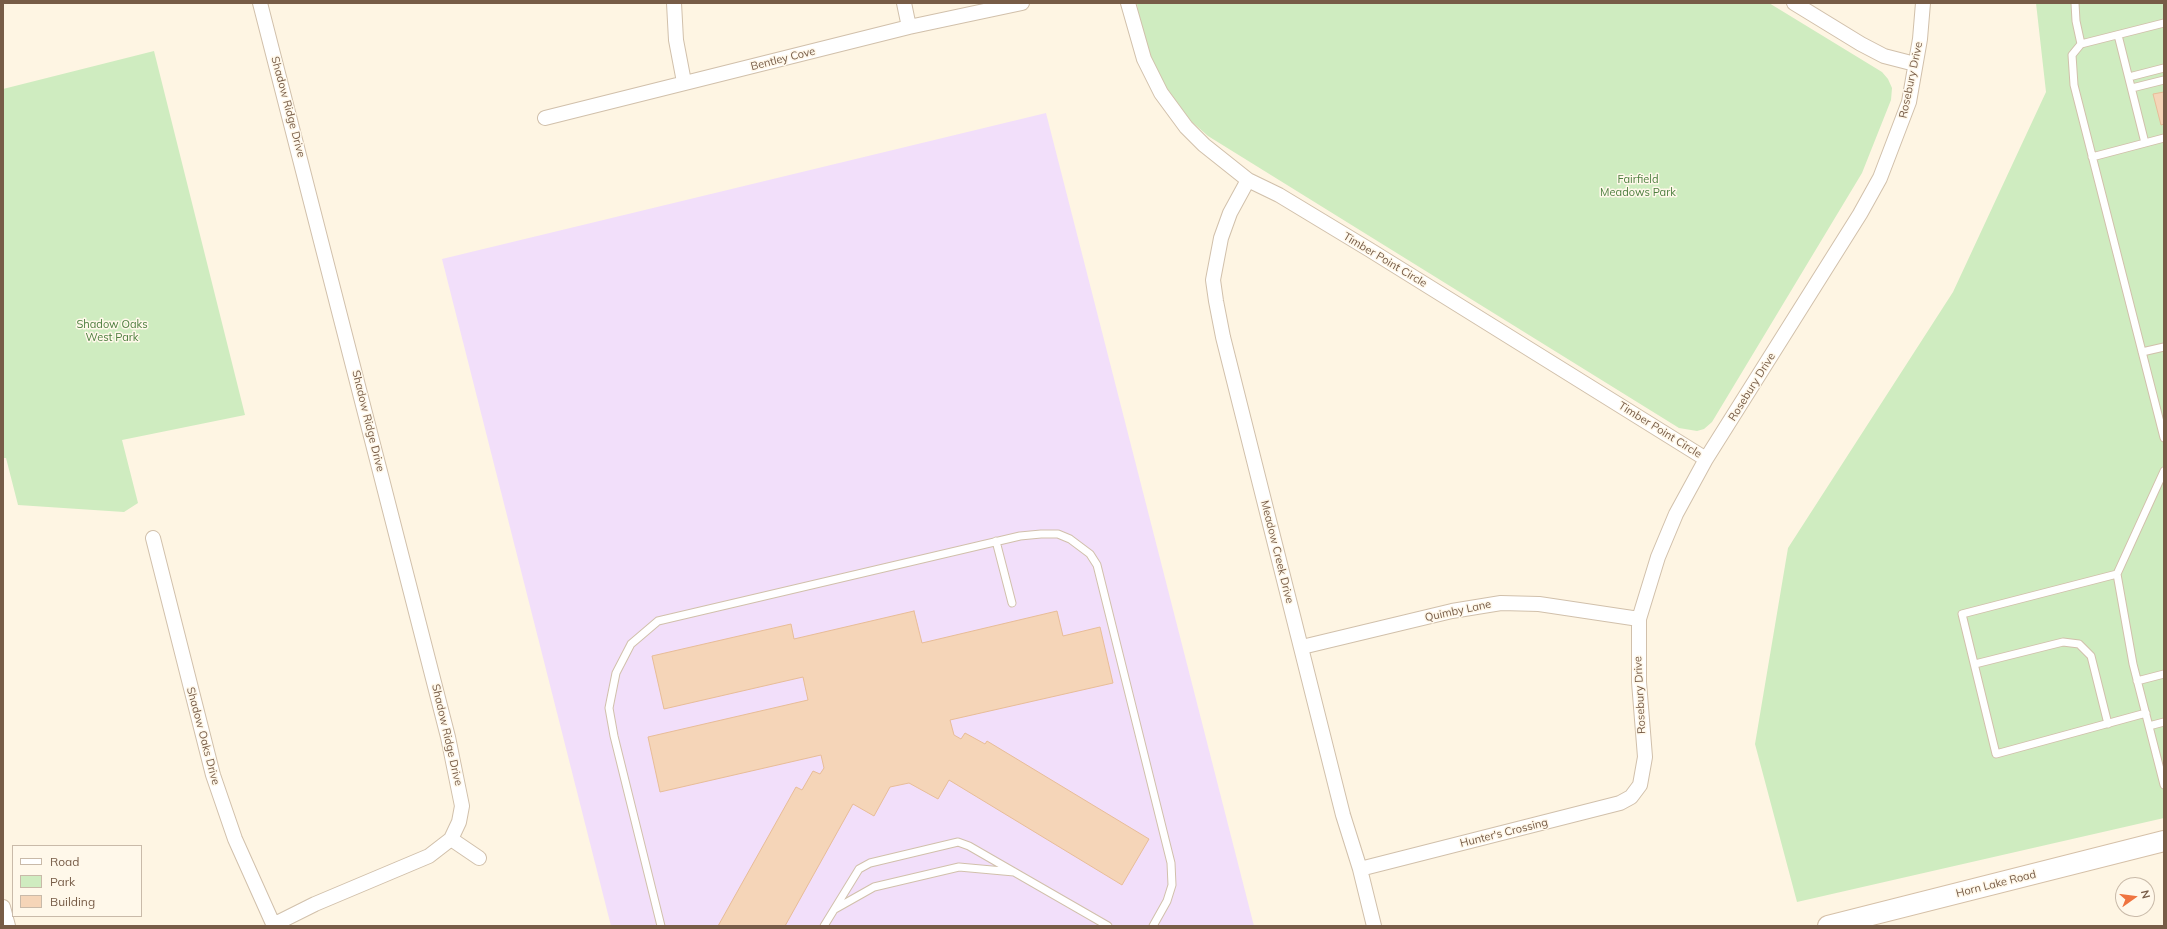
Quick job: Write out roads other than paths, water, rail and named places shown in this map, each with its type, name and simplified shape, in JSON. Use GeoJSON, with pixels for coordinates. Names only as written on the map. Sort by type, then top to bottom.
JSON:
{"type":"FeatureCollection","features":[{"type":"Feature","properties":{"kind":"main road","name":"Horn Lake Road"},"geometry":{"type":"LineString","coordinates":[[1828,926],[2164,841]]}},
{"type":"Feature","properties":{"kind":"street","name":"Shadow Ridge Drive"},"geometry":{"type":"LineString","coordinates":[[260,3],[448,737],[462,806],[459,822],[451,839],[429,856],[315,904],[274,925]]}},
{"type":"Feature","properties":{"kind":"street"},"geometry":{"type":"LineString","coordinates":[[674,3],[676,40],[684,82]]}},
{"type":"Feature","properties":{"kind":"street"},"geometry":{"type":"LineString","coordinates":[[904,3],[909,27]]}},
{"type":"Feature","properties":{"kind":"street","name":"Bentley Cove"},"geometry":{"type":"LineString","coordinates":[[545,118],[684,82],[909,27],[1022,3]]}},
{"type":"Feature","properties":{"kind":"street","name":"Timber Point Circle"},"geometry":{"type":"LineString","coordinates":[[1128,3],[1144,59],[1161,93],[1186,127],[1204,145],[1248,180],[1279,195],[1370,250],[1706,459]]}},
{"type":"Feature","properties":{"kind":"street"},"geometry":{"type":"LineString","coordinates":[[1794,3],[1884,56],[1915,64]]}},
{"type":"Feature","properties":{"kind":"street","name":"Rosebury Drive"},"geometry":{"type":"LineString","coordinates":[[1640,785],[1645,757],[1639,682],[1639,619],[1658,557],[1670,528],[1706,459],[1860,214],[1880,178],[1905,114],[1915,64],[1923,3]]}},
{"type":"Feature","properties":{"kind":"street","name":"Meadow Creek Drive"},"geometry":{"type":"LineString","coordinates":[[1248,180],[1230,213],[1221,238],[1213,280],[1215,294],[1223,337],[1302,647],[1343,816],[1360,869],[1374,926]]}},
{"type":"Feature","properties":{"kind":"street","name":"Shadow Oaks Drive"},"geometry":{"type":"LineString","coordinates":[[153,538],[213,775],[235,839],[274,925]]}},
{"type":"Feature","properties":{"kind":"street","name":"Quimby Lane"},"geometry":{"type":"LineString","coordinates":[[1302,647],[1459,609],[1501,603],[1539,604],[1639,619]]}},
{"type":"Feature","properties":{"kind":"street","name":"Hunter's Crossing"},"geometry":{"type":"LineString","coordinates":[[1360,869],[1620,803],[1631,797],[1640,785]]}},
{"type":"Feature","properties":{"kind":"street"},"geometry":{"type":"LineString","coordinates":[[451,839],[479,858]]}},
{"type":"Feature","properties":{"kind":"street"},"geometry":{"type":"LineString","coordinates":[[3,907],[8,926]]}},
{"type":"Feature","properties":{"kind":"lane"},"geometry":{"type":"LineString","coordinates":[[2075,3],[2076,21],[2081,44]]}},
{"type":"Feature","properties":{"kind":"lane"},"geometry":{"type":"LineString","coordinates":[[2164,23],[2081,44],[2072,54],[2074,85],[2164,438]]}},
{"type":"Feature","properties":{"kind":"lane"},"geometry":{"type":"LineString","coordinates":[[2118,35],[2145,143]]}},
{"type":"Feature","properties":{"kind":"lane"},"geometry":{"type":"LineString","coordinates":[[2129,77],[2164,68]]}},
{"type":"Feature","properties":{"kind":"lane"},"geometry":{"type":"LineString","coordinates":[[2132,88],[2164,80]]}},
{"type":"Feature","properties":{"kind":"lane"},"geometry":{"type":"LineString","coordinates":[[2092,158],[2164,138]]}},
{"type":"Feature","properties":{"kind":"lane"},"geometry":{"type":"LineString","coordinates":[[2156,141],[2164,142]]}},
{"type":"Feature","properties":{"kind":"lane"},"geometry":{"type":"LineString","coordinates":[[2142,352],[2164,347]]}},
{"type":"Feature","properties":{"kind":"lane"},"geometry":{"type":"LineString","coordinates":[[2164,471],[2117,574],[2137,681],[2164,785]]}},
{"type":"Feature","properties":{"kind":"lane"},"geometry":{"type":"LineString","coordinates":[[661,926],[614,736],[609,708],[616,673],[631,644],[658,621],[996,541],[1020,536],[1058,534],[1070,538],[1090,554],[1097,565],[1171,863],[1172,886],[1167,901],[1153,926]]}},
{"type":"Feature","properties":{"kind":"lane"},"geometry":{"type":"LineString","coordinates":[[996,541],[1012,604]]}},
{"type":"Feature","properties":{"kind":"lane"},"geometry":{"type":"LineString","coordinates":[[2117,574],[1962,614],[1996,754],[2146,713]]}},
{"type":"Feature","properties":{"kind":"lane"},"geometry":{"type":"LineString","coordinates":[[1975,664],[2063,642],[2079,644],[2090,656],[2108,724]]}},
{"type":"Feature","properties":{"kind":"lane"},"geometry":{"type":"LineString","coordinates":[[2137,681],[2164,674]]}},
{"type":"Feature","properties":{"kind":"lane"},"geometry":{"type":"LineString","coordinates":[[2149,726],[2164,722]]}},
{"type":"Feature","properties":{"kind":"lane"},"geometry":{"type":"LineString","coordinates":[[824,926],[859,869],[870,863],[958,842],[969,846],[1108,926]]}},
{"type":"Feature","properties":{"kind":"lane"},"geometry":{"type":"LineString","coordinates":[[834,910],[874,887],[959,867],[1016,873]]}},
{"type":"Feature","properties":{"kind":"park label","name":"Fairfield Meadows Park"},"geometry":{"type":"Point","coordinates":[1638,186]}},
{"type":"Feature","properties":{"kind":"park label","name":"Shadow Oaks West Park"},"geometry":{"type":"Point","coordinates":[112,331]}}]}
